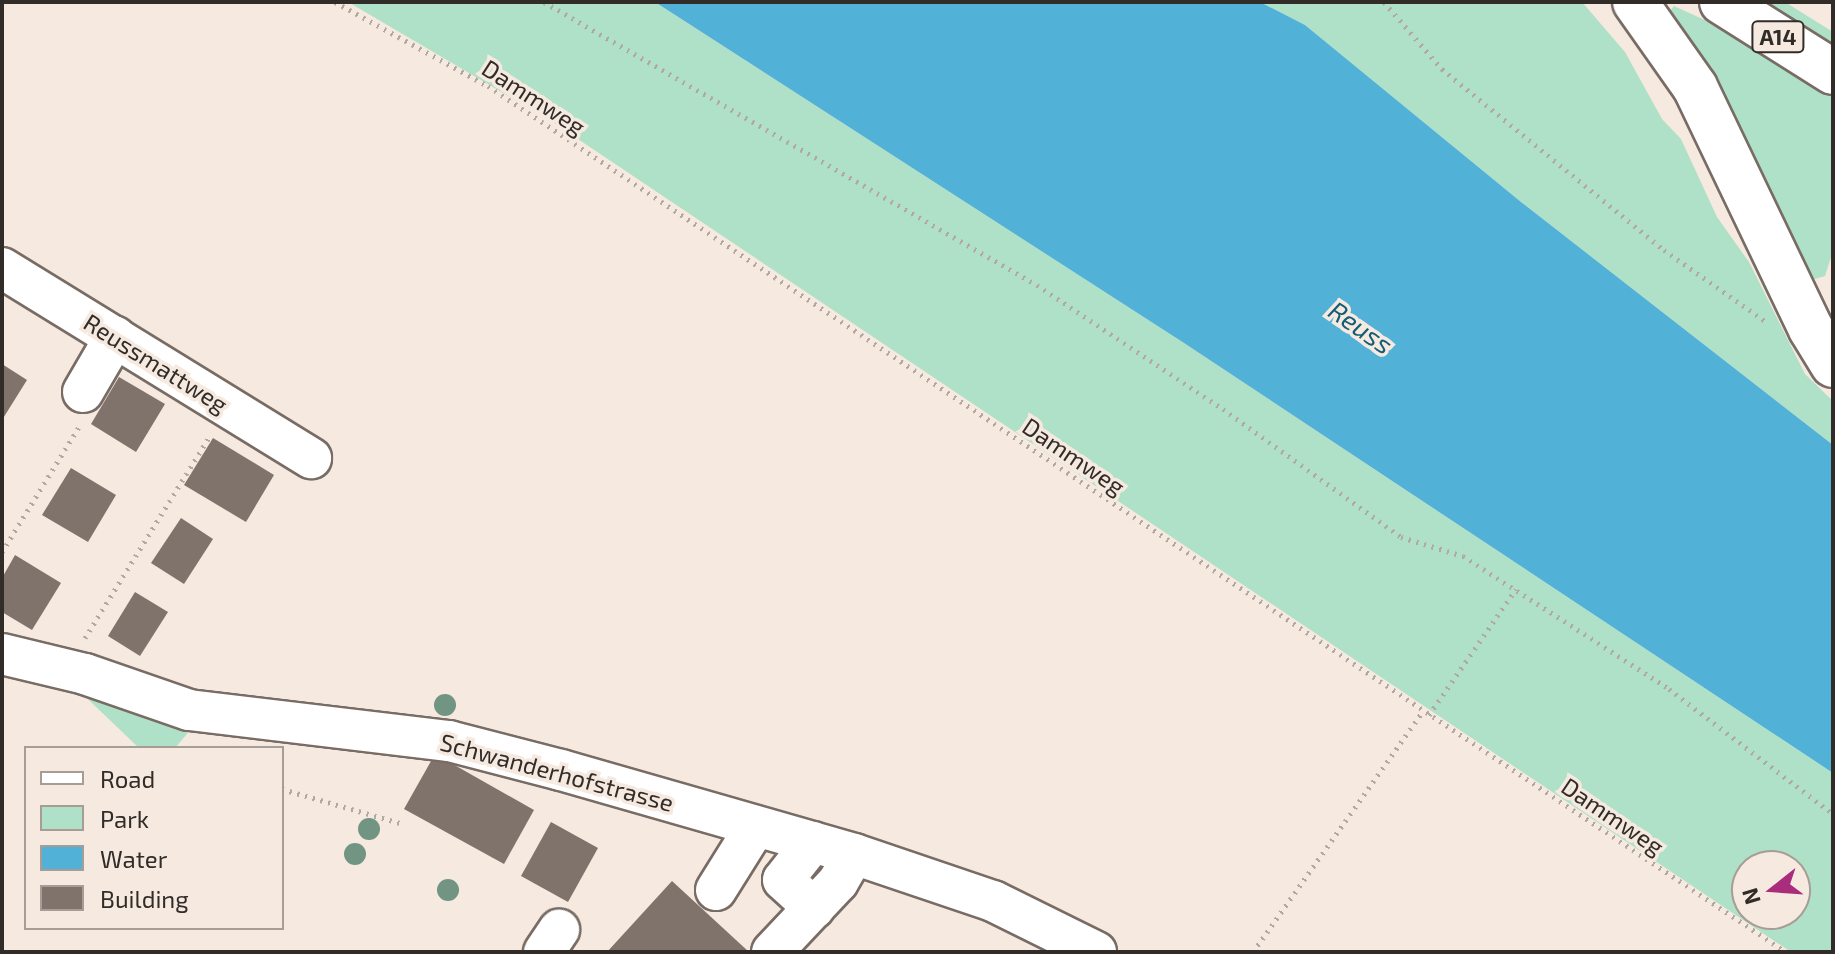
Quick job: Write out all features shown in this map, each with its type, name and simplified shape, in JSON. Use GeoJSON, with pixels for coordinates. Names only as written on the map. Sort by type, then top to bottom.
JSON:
{"type":"FeatureCollection","features":[{"type":"Feature","properties":{"kind":"highway"},"geometry":{"type":"LineString","coordinates":[[1635,2],[1695,87],[1783,309],[1833,365]]}},
{"type":"Feature","properties":{"kind":"highway","name":"A14"},"geometry":{"type":"LineString","coordinates":[[1722,2],[1833,72]]}},
{"type":"Feature","properties":{"kind":"street","name":"Reussmattweg"},"geometry":{"type":"LineString","coordinates":[[2,268],[311,458]]}},
{"type":"Feature","properties":{"kind":"street"},"geometry":{"type":"LineString","coordinates":[[85,403],[115,337]]}},
{"type":"Feature","properties":{"kind":"street","name":"Schwanderhofstrasse"},"geometry":{"type":"LineString","coordinates":[[2,654],[64,669],[189,710],[449,741],[854,854],[993,901],[1096,952]]}},
{"type":"Feature","properties":{"kind":"street"},"geometry":{"type":"LineString","coordinates":[[716,890],[756,826]]}},
{"type":"Feature","properties":{"kind":"street"},"geometry":{"type":"LineString","coordinates":[[813,842],[783,880],[814,908]]}},
{"type":"Feature","properties":{"kind":"street"},"geometry":{"type":"LineString","coordinates":[[772,952],[838,882],[854,854]]}},
{"type":"Feature","properties":{"kind":"path","name":"Dammweg"},"geometry":{"type":"LineString","coordinates":[[335,2],[488,86],[1786,952]]}},
{"type":"Feature","properties":{"kind":"path"},"geometry":{"type":"LineString","coordinates":[[544,2],[1037,285],[1223,409],[1401,537],[1463,556],[1669,689],[1833,814]]}},
{"type":"Feature","properties":{"kind":"path"},"geometry":{"type":"LineString","coordinates":[[1384,2],[1442,69],[1664,250],[1783,309]]}},
{"type":"Feature","properties":{"kind":"path"},"geometry":{"type":"LineString","coordinates":[[2,552],[85,403]]}},
{"type":"Feature","properties":{"kind":"path"},"geometry":{"type":"LineString","coordinates":[[64,669],[228,407]]}},
{"type":"Feature","properties":{"kind":"path"},"geometry":{"type":"LineString","coordinates":[[1253,952],[1516,589]]}},
{"type":"Feature","properties":{"kind":"path"},"geometry":{"type":"LineString","coordinates":[[284,790],[403,824]]}},
{"type":"Feature","properties":{"kind":"green space"},"geometry":{"type":"Polygon","coordinates":[[[348,2],[655,2],[1184,343],[1833,773],[1833,952],[1791,952],[1758,930],[1811,930],[1811,850],[1731,850],[1731,912],[551,121],[348,2]]]}},
{"type":"Feature","properties":{"kind":"green space"},"geometry":{"type":"Polygon","coordinates":[[[1260,2],[1582,2],[1625,52],[1662,119],[1681,139],[1717,217],[1749,262],[1805,374],[1833,401],[1833,445],[1521,202],[1305,25],[1260,2]]]}},
{"type":"Feature","properties":{"kind":"green space"},"geometry":{"type":"Polygon","coordinates":[[[1744,2],[1785,2],[1833,32],[1833,57],[1744,2]]]}},
{"type":"Feature","properties":{"kind":"green space"},"geometry":{"type":"Polygon","coordinates":[[[1674,6],[1718,26],[1833,97],[1833,251],[1825,276],[1808,281],[1668,13],[1674,6]]]}},
{"type":"Feature","properties":{"kind":"green space"},"geometry":{"type":"Polygon","coordinates":[[[69,681],[192,728],[177,746],[137,746],[69,681]]]}},
{"type":"Feature","properties":{"kind":"water","name":"Reuss"},"geometry":{"type":"Polygon","coordinates":[[[655,2],[1260,2],[1305,25],[1521,202],[1833,445],[1833,773],[1184,343],[655,2]]]}},
{"type":"Feature","properties":{"kind":"building"},"geometry":{"type":"Polygon","coordinates":[[[2,364],[27,380],[2,420],[2,364]]]}},
{"type":"Feature","properties":{"kind":"building"},"geometry":{"type":"Polygon","coordinates":[[[119,377],[165,404],[136,452],[91,424],[119,377]]]}},
{"type":"Feature","properties":{"kind":"building"},"geometry":{"type":"Polygon","coordinates":[[[213,438],[274,475],[246,522],[184,485],[213,438]]]}},
{"type":"Feature","properties":{"kind":"building"},"geometry":{"type":"Polygon","coordinates":[[[71,468],[116,495],[88,542],[42,515],[71,468]]]}},
{"type":"Feature","properties":{"kind":"building"},"geometry":{"type":"Polygon","coordinates":[[[181,518],[213,539],[184,584],[151,563],[181,518]]]}},
{"type":"Feature","properties":{"kind":"building"},"geometry":{"type":"Polygon","coordinates":[[[15,555],[61,583],[32,630],[2,612],[2,578],[15,555]]]}},
{"type":"Feature","properties":{"kind":"building"},"geometry":{"type":"Polygon","coordinates":[[[135,592],[168,612],[140,656],[108,636],[135,592]]]}},
{"type":"Feature","properties":{"kind":"building"},"geometry":{"type":"Polygon","coordinates":[[[435,754],[534,810],[504,864],[404,809],[435,754]]]}},
{"type":"Feature","properties":{"kind":"building"},"geometry":{"type":"Polygon","coordinates":[[[551,822],[598,848],[568,902],[521,876],[551,822]]]}},
{"type":"Feature","properties":{"kind":"building"},"geometry":{"type":"Polygon","coordinates":[[[672,881],[749,952],[607,952],[672,881]]]}}]}
